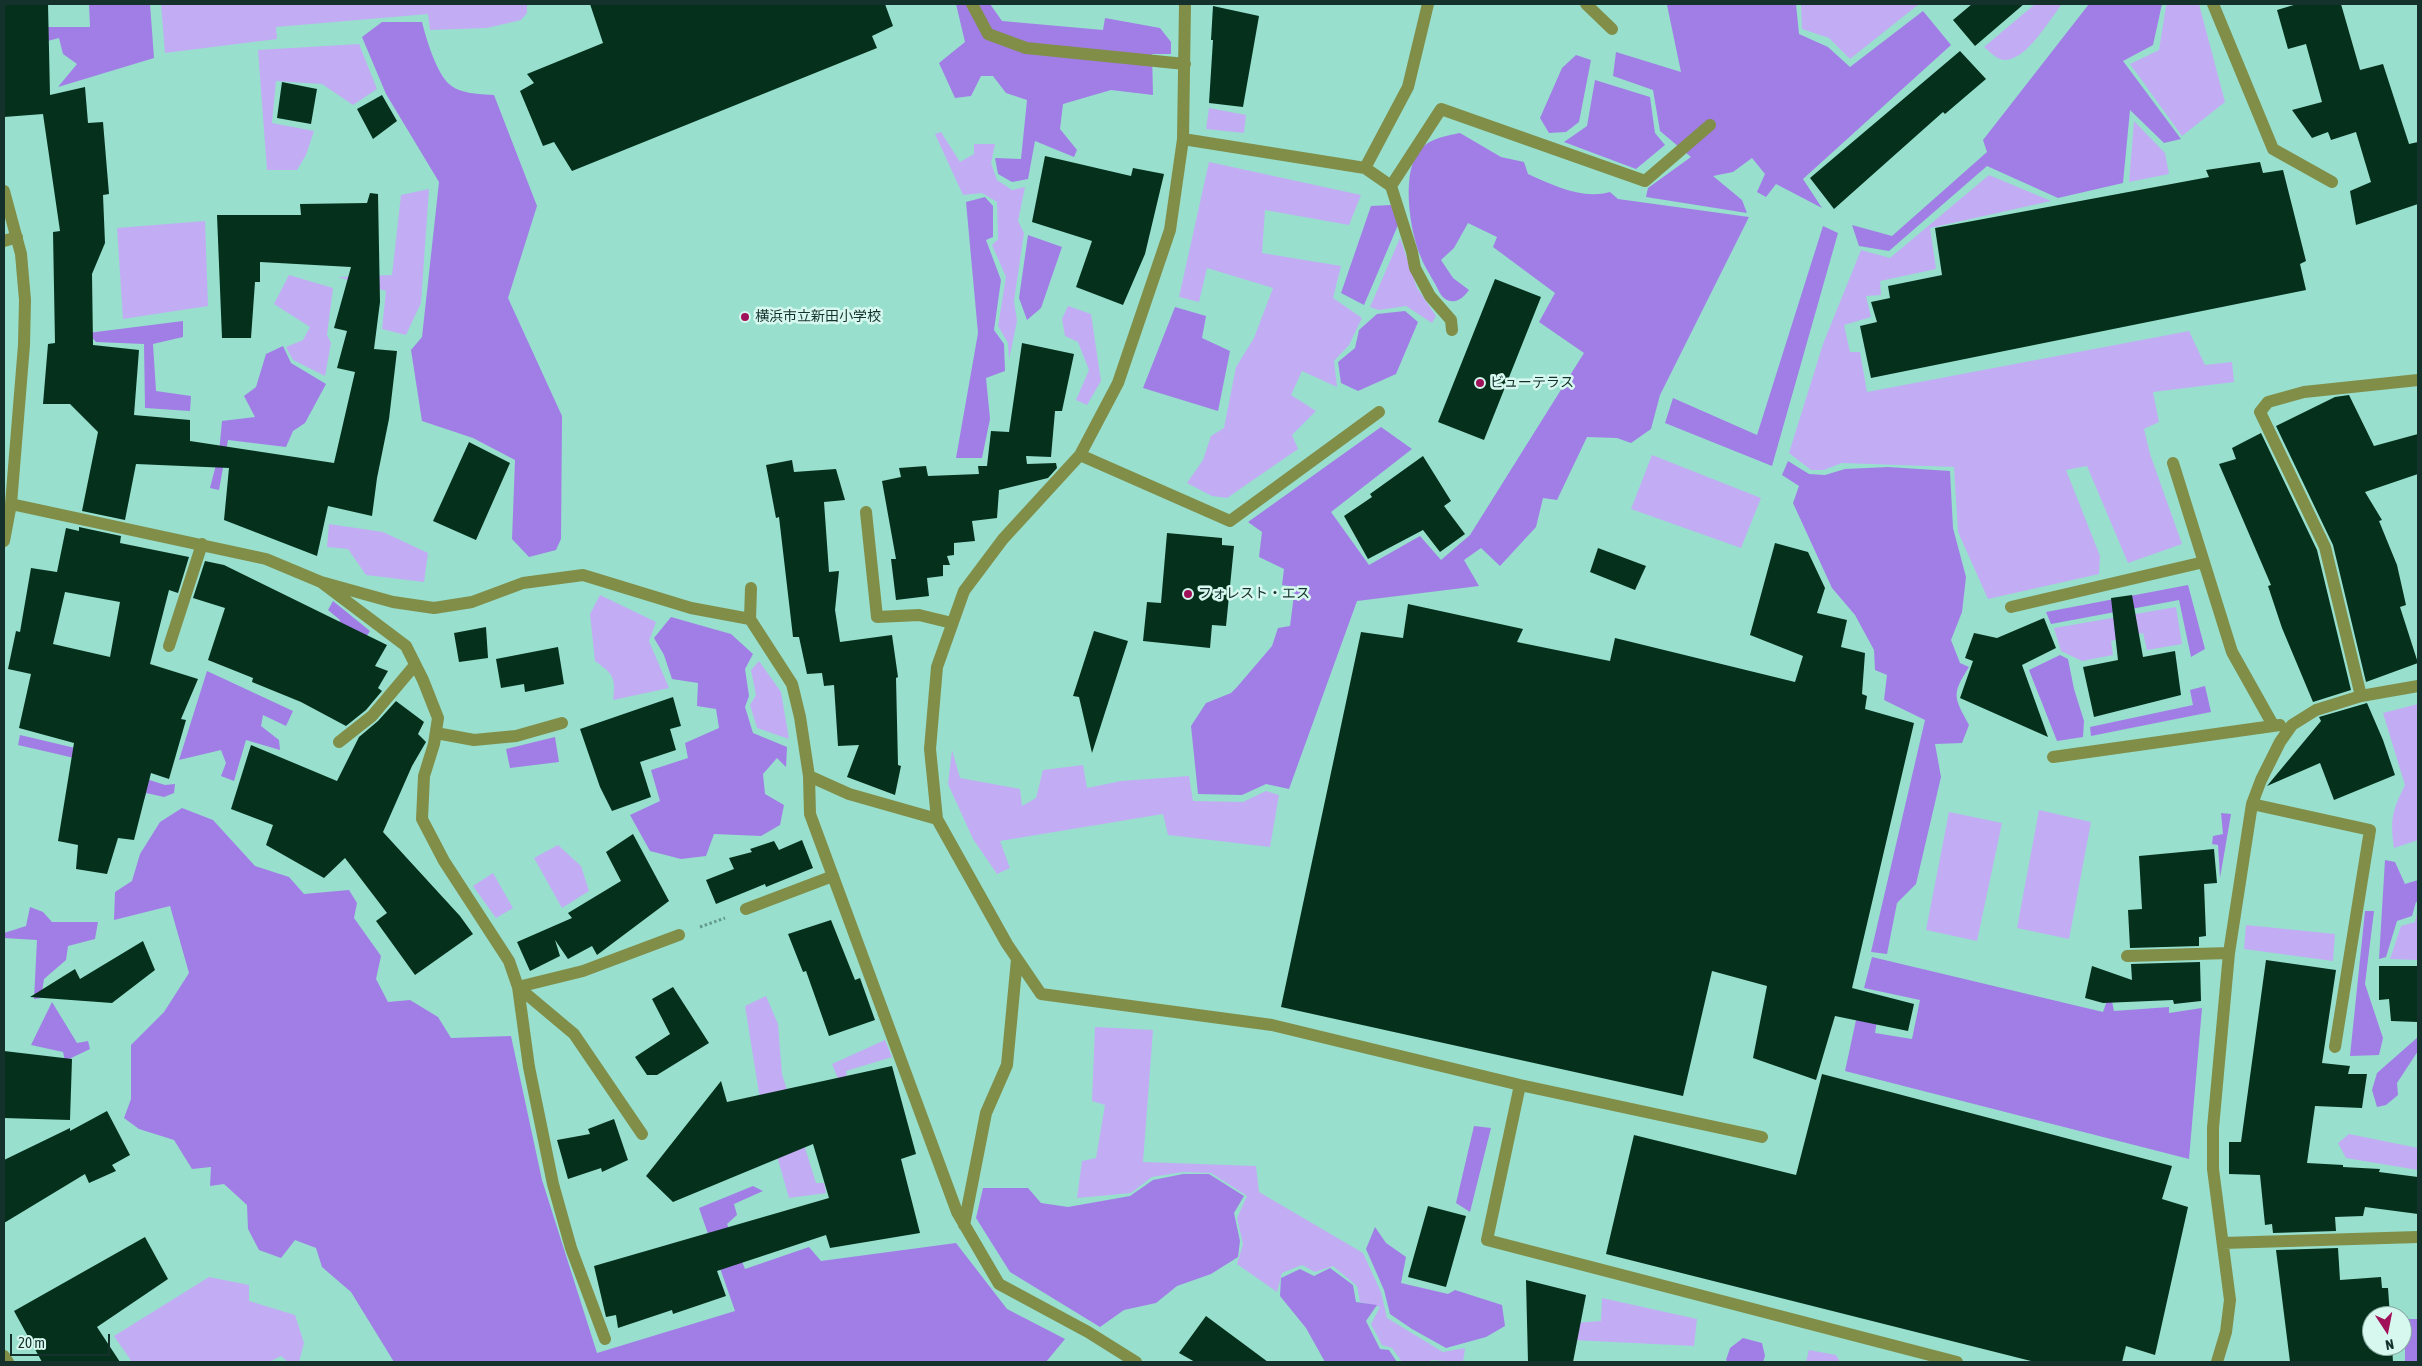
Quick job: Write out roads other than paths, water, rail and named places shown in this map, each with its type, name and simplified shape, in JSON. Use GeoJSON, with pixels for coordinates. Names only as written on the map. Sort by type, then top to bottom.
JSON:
{"type":"FeatureCollection","features":[{"type":"Feature","properties":{"kind":"street"},"geometry":{"type":"LineString","coordinates":[[972,4],[988,34],[1026,48],[1186,64]]}},
{"type":"Feature","properties":{"kind":"street"},"geometry":{"type":"LineString","coordinates":[[1185,4],[1186,64],[1182,140],[1167,239],[1118,383],[1080,455],[1003,539],[964,591],[937,667],[930,749],[937,819],[1018,959],[1041,994],[1272,1025],[1520,1085],[1762,1137]]}},
{"type":"Feature","properties":{"kind":"street"},"geometry":{"type":"LineString","coordinates":[[1365,168],[1408,87],[1428,4]]}},
{"type":"Feature","properties":{"kind":"street"},"geometry":{"type":"LineString","coordinates":[[1586,4],[1612,29]]}},
{"type":"Feature","properties":{"kind":"street"},"geometry":{"type":"LineString","coordinates":[[2213,4],[2273,149],[2332,182]]}},
{"type":"Feature","properties":{"kind":"street"},"geometry":{"type":"LineString","coordinates":[[1391,186],[1441,109],[1645,181],[1710,125]]}},
{"type":"Feature","properties":{"kind":"street"},"geometry":{"type":"LineString","coordinates":[[1182,140],[1365,168],[1391,186],[1412,252],[1415,268],[1430,296],[1451,320],[1452,330]]}},
{"type":"Feature","properties":{"kind":"street"},"geometry":{"type":"LineString","coordinates":[[4,191],[21,254],[25,300],[24,345],[11,504],[4,541]]}},
{"type":"Feature","properties":{"kind":"street"},"geometry":{"type":"LineString","coordinates":[[4,241],[17,237]]}},
{"type":"Feature","properties":{"kind":"street"},"geometry":{"type":"LineString","coordinates":[[2361,696],[2325,547],[2260,412],[2268,402],[2304,392],[2418,380]]}},
{"type":"Feature","properties":{"kind":"street"},"geometry":{"type":"LineString","coordinates":[[1080,455],[1230,521],[1379,412]]}},
{"type":"Feature","properties":{"kind":"street"},"geometry":{"type":"LineString","coordinates":[[2173,463],[2232,652],[2273,725]]}},
{"type":"Feature","properties":{"kind":"street"},"geometry":{"type":"LineString","coordinates":[[11,504],[266,559],[321,582],[393,602],[434,608],[472,602],[523,583],[583,575],[691,608],[750,619]]}},
{"type":"Feature","properties":{"kind":"street"},"geometry":{"type":"LineString","coordinates":[[866,512],[877,617],[919,615],[952,623]]}},
{"type":"Feature","properties":{"kind":"street"},"geometry":{"type":"LineString","coordinates":[[169,646],[202,544]]}},
{"type":"Feature","properties":{"kind":"street"},"geometry":{"type":"LineString","coordinates":[[2011,607],[2204,562]]}},
{"type":"Feature","properties":{"kind":"street"},"geometry":{"type":"LineString","coordinates":[[321,582],[406,646],[438,718],[436,733],[424,776],[422,819],[444,861],[509,960],[518,987],[529,1067],[553,1184],[571,1248],[605,1339]]}},
{"type":"Feature","properties":{"kind":"street"},"geometry":{"type":"LineString","coordinates":[[751,588],[750,619],[792,684],[800,717],[809,776],[810,814],[953,1203],[999,1284],[1088,1332],[1136,1362]]}},
{"type":"Feature","properties":{"kind":"street"},"geometry":{"type":"LineString","coordinates":[[339,742],[372,716],[415,665]]}},
{"type":"Feature","properties":{"kind":"street"},"geometry":{"type":"LineString","coordinates":[[2217,1362],[2226,1332],[2230,1300],[2213,1169],[2213,1128],[2229,953],[2252,804],[2261,780],[2280,742],[2292,725],[2316,710],[2361,696],[2418,686]]}},
{"type":"Feature","properties":{"kind":"street"},"geometry":{"type":"LineString","coordinates":[[436,733],[474,740],[516,736],[562,723]]}},
{"type":"Feature","properties":{"kind":"street"},"geometry":{"type":"LineString","coordinates":[[2053,756],[2273,725],[2292,725]]}},
{"type":"Feature","properties":{"kind":"street"},"geometry":{"type":"LineString","coordinates":[[809,776],[849,794],[937,819]]}},
{"type":"Feature","properties":{"kind":"street"},"geometry":{"type":"LineString","coordinates":[[2252,804],[2370,830],[2335,1047]]}},
{"type":"Feature","properties":{"kind":"street"},"geometry":{"type":"LineString","coordinates":[[746,909],[833,876]]}},
{"type":"Feature","properties":{"kind":"street"},"geometry":{"type":"LineString","coordinates":[[518,987],[583,971],[679,935]]}},
{"type":"Feature","properties":{"kind":"street"},"geometry":{"type":"LineString","coordinates":[[2127,956],[2229,953]]}},
{"type":"Feature","properties":{"kind":"street"},"geometry":{"type":"LineString","coordinates":[[964,1225],[986,1113],[1007,1065],[1018,959]]}},
{"type":"Feature","properties":{"kind":"street"},"geometry":{"type":"LineString","coordinates":[[518,987],[574,1034],[642,1134]]}},
{"type":"Feature","properties":{"kind":"street"},"geometry":{"type":"LineString","coordinates":[[1520,1085],[1487,1240],[1957,1362]]}},
{"type":"Feature","properties":{"kind":"street"},"geometry":{"type":"LineString","coordinates":[[2223,1243],[2418,1237]]}},
{"type":"Feature","properties":{"kind":"street"},"geometry":{"type":"LineString","coordinates":[[4,1356],[8,1362]]}},
{"type":"Feature","properties":{"kind":"place","name":"横浜市立新田小学校"},"geometry":{"type":"Point","coordinates":[745,317]}},
{"type":"Feature","properties":{"kind":"place","name":"ビューテラス"},"geometry":{"type":"Point","coordinates":[1480,383]}},
{"type":"Feature","properties":{"kind":"place","name":"フォレスト・エス"},"geometry":{"type":"Point","coordinates":[1188,594]}}]}
